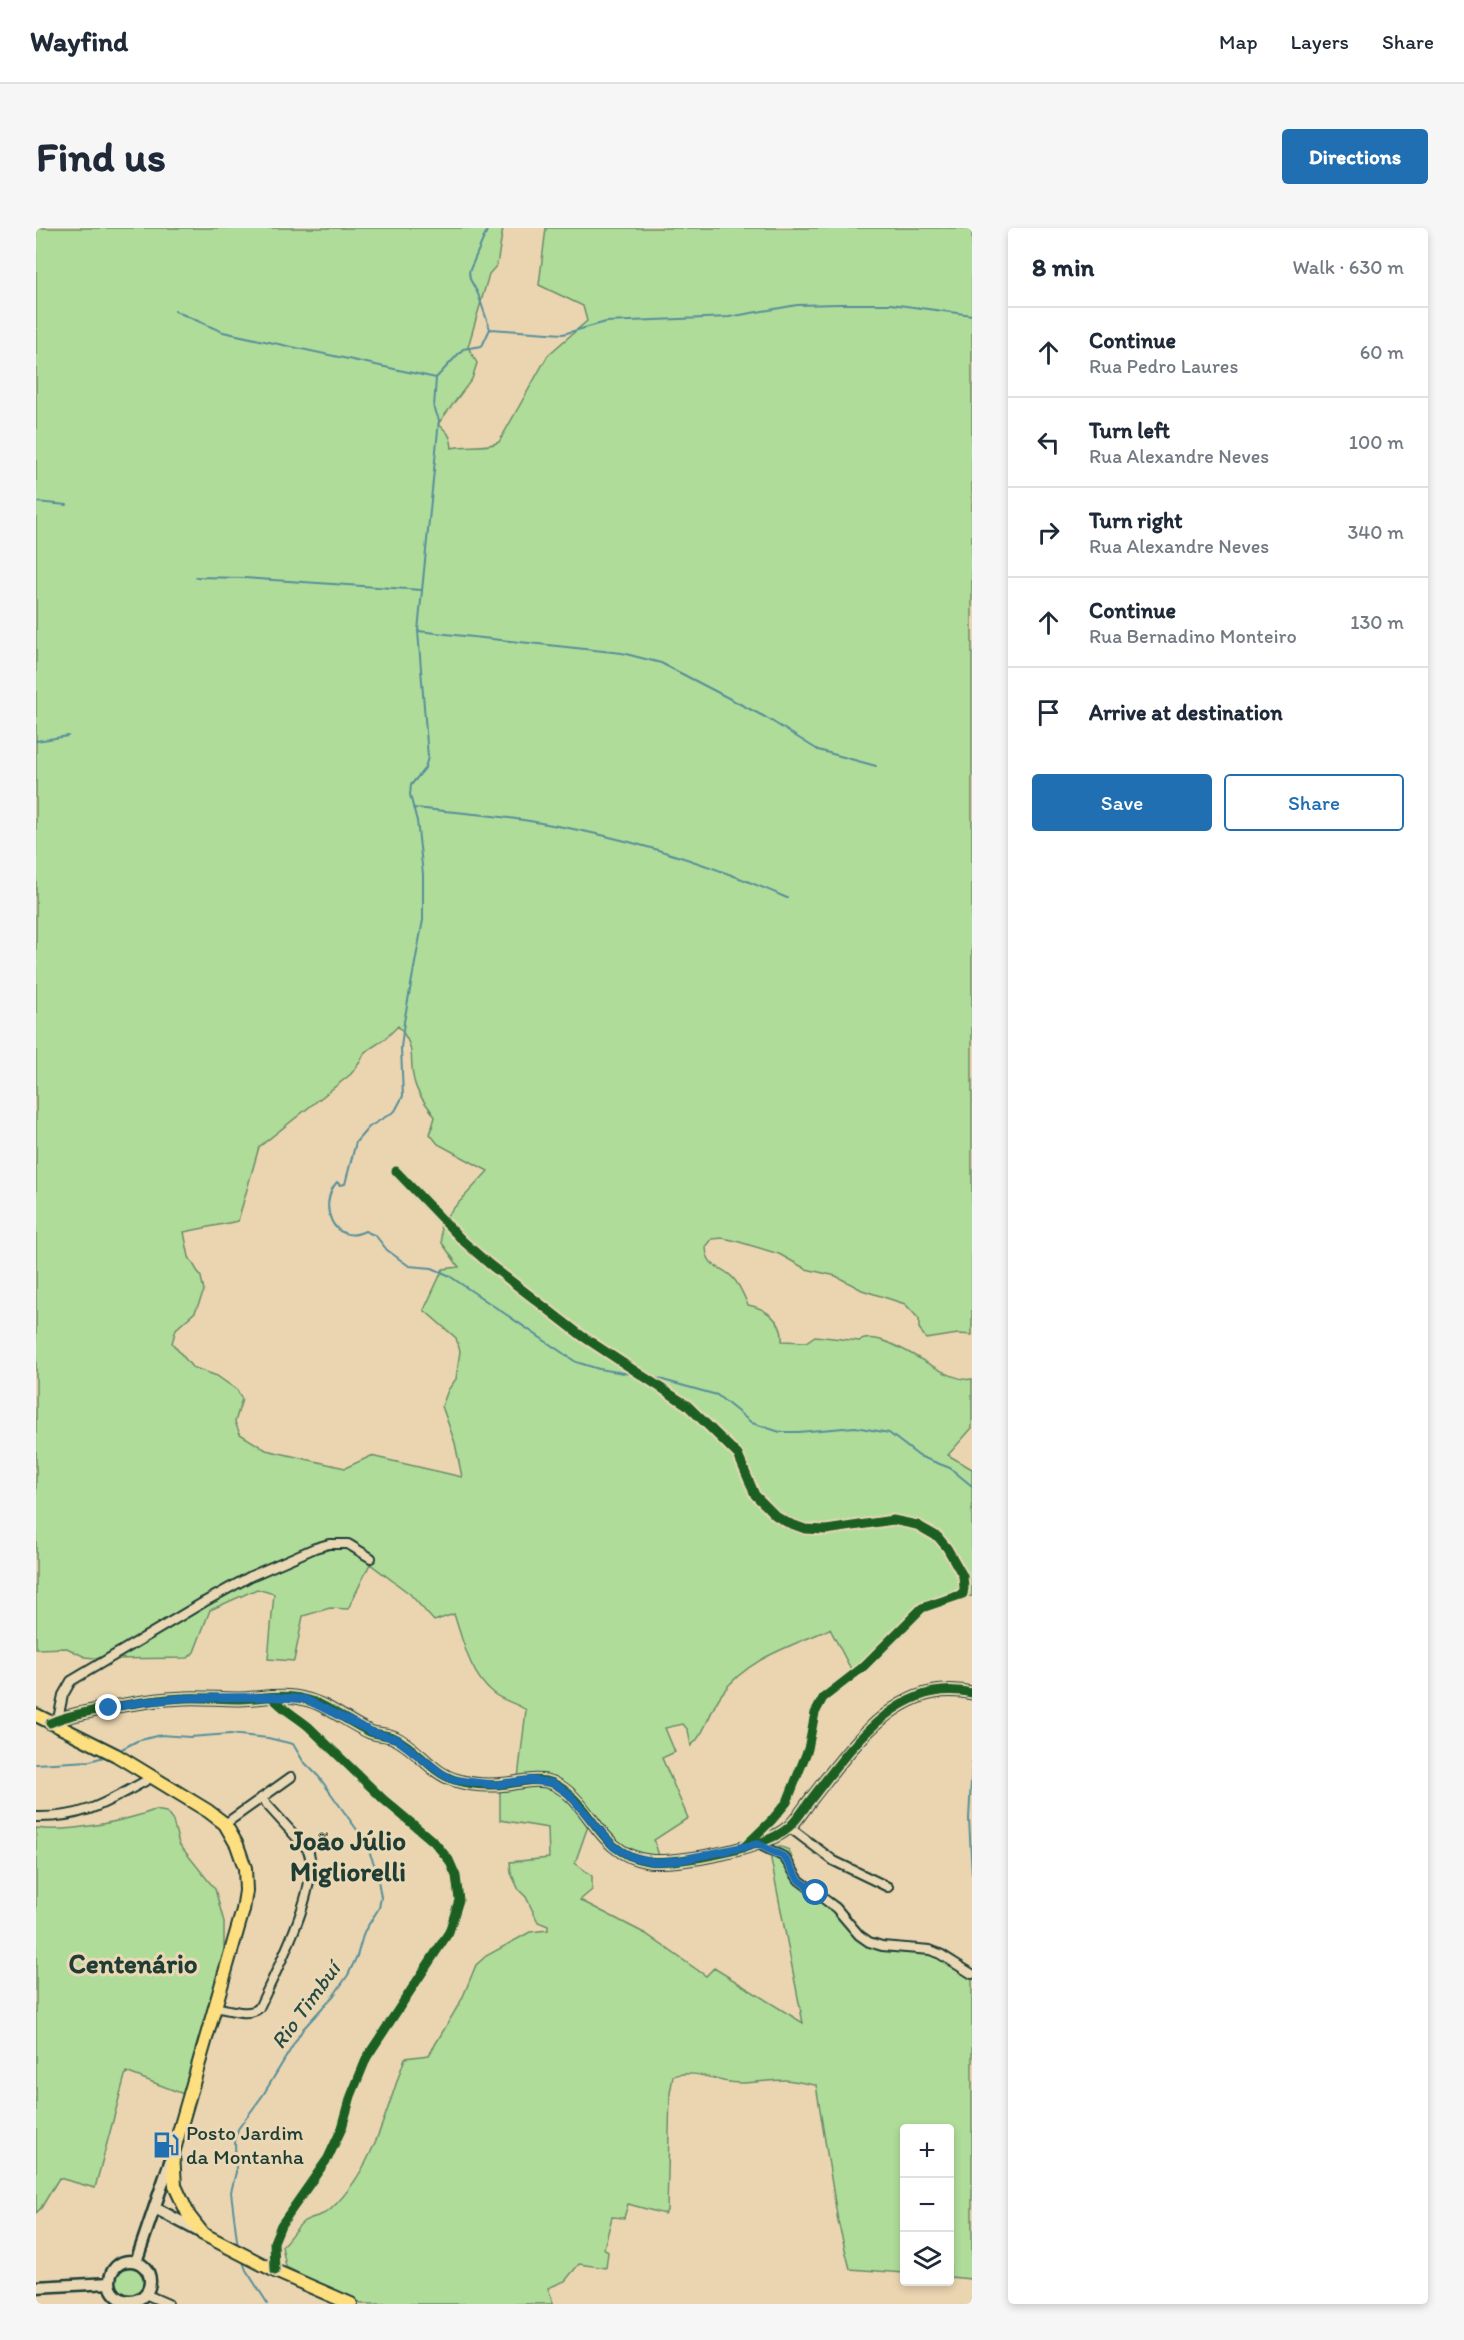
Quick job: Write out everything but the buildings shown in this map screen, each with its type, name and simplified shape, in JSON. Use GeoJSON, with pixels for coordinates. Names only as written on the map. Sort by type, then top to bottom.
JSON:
{"type":"FeatureCollection","features":[{"type":"Feature","properties":{"kind":"main road"},"geometry":{"type":"LineString","coordinates":[[36,1715],[54,1721],[116,1755],[208,1810],[225,1824],[241,1855],[245,1868],[246,1891],[243,1910],[173,2153],[175,2186],[189,2216],[203,2234],[275,2271],[346,2303]]}},
{"type":"Feature","properties":{"kind":"street"},"geometry":{"type":"LineString","coordinates":[[396,1171],[463,1241],[489,1264],[582,1336],[666,1389],[700,1416],[738,1455],[755,1495],[776,1516],[805,1528],[826,1530],[893,1520],[917,1525],[938,1537],[959,1569],[964,1583],[963,1594],[922,1608],[863,1667],[823,1698],[815,1713],[808,1749],[787,1802],[743,1848]]}},
{"type":"Feature","properties":{"kind":"street"},"geometry":{"type":"LineString","coordinates":[[54,1721],[63,1695],[71,1681],[251,1576],[328,1544],[348,1544],[371,1558]]}},
{"type":"Feature","properties":{"kind":"street"},"geometry":{"type":"LineString","coordinates":[[54,1721],[142,1702],[184,1698],[305,1699],[372,1732],[397,1739],[442,1774],[454,1780],[495,1785],[530,1780],[553,1783],[568,1793],[614,1847],[632,1857],[646,1861],[673,1861],[758,1844],[789,1827],[865,1735],[896,1707],[933,1690],[972,1693]]}},
{"type":"Feature","properties":{"kind":"street"},"geometry":{"type":"LineString","coordinates":[[272,1697],[284,1711],[309,1727],[383,1799],[434,1842],[449,1860],[456,1876],[459,1900],[449,1932],[367,2058],[351,2096],[342,2128],[328,2158],[281,2225],[274,2242],[275,2271]]}},
{"type":"Feature","properties":{"kind":"street"},"geometry":{"type":"LineString","coordinates":[[225,1824],[291,1777]]}},
{"type":"Feature","properties":{"kind":"street"},"geometry":{"type":"LineString","coordinates":[[36,1817],[67,1816],[88,1811],[151,1778]]}},
{"type":"Feature","properties":{"kind":"street"},"geometry":{"type":"LineString","coordinates":[[214,2007],[248,2013],[259,2008],[284,1956],[311,1881],[311,1859],[308,1850],[261,1798]]}},
{"type":"Feature","properties":{"kind":"street"},"geometry":{"type":"LineString","coordinates":[[789,1827],[834,1861],[888,1887]]}},
{"type":"Feature","properties":{"kind":"street"},"geometry":{"type":"LineString","coordinates":[[758,1844],[784,1857],[799,1880],[836,1908],[859,1935],[869,1942],[882,1946],[930,1950],[972,1974]]}},
{"type":"Feature","properties":{"kind":"street"},"geometry":{"type":"LineString","coordinates":[[136,2262],[173,2153]]}},
{"type":"Feature","properties":{"kind":"street"},"geometry":{"type":"LineString","coordinates":[[155,2208],[203,2234]]}},
{"type":"Feature","properties":{"kind":"street"},"geometry":{"type":"LineString","coordinates":[[129,2261],[136,2262],[143,2266],[150,2280],[145,2294],[131,2303],[117,2296],[110,2283],[111,2275],[121,2264],[129,2261]]}},
{"type":"Feature","properties":{"kind":"street"},"geometry":{"type":"LineString","coordinates":[[36,2287],[110,2283]]}},
{"type":"Feature","properties":{"kind":"street"},"geometry":{"type":"LineString","coordinates":[[145,2294],[168,2304]]}},
{"type":"Feature","properties":{"kind":"green space"},"geometry":{"type":"Polygon","coordinates":[[[36,228],[503,228],[497,265],[489,274],[468,347],[477,363],[472,379],[438,424],[448,434],[452,448],[499,442],[548,355],[587,321],[583,306],[539,285],[546,228],[972,228],[972,1335],[958,1334],[926,1339],[919,1328],[919,1319],[905,1304],[862,1290],[836,1276],[806,1269],[779,1254],[736,1241],[723,1238],[712,1239],[706,1247],[709,1259],[735,1281],[748,1305],[767,1312],[777,1322],[782,1341],[806,1342],[815,1336],[859,1341],[871,1339],[885,1341],[947,1373],[960,1378],[972,1379],[972,1428],[948,1455],[972,1469],[972,1596],[951,1598],[927,1609],[853,1673],[830,1629],[756,1663],[743,1672],[721,1695],[701,1734],[691,1746],[688,1730],[683,1724],[665,1728],[675,1752],[662,1758],[688,1818],[654,1840],[662,1865],[639,1864],[629,1860],[603,1842],[588,1826],[575,1863],[592,1876],[592,1890],[580,1900],[646,1934],[706,1976],[714,1968],[803,2023],[769,1849],[772,1847],[779,1846],[789,1850],[798,1874],[839,1903],[863,1932],[875,1941],[918,1944],[944,1950],[972,1968],[972,2282],[971,2279],[954,2277],[954,2124],[900,2124],[900,2273],[850,2269],[838,2221],[816,2085],[784,2080],[732,2082],[685,2074],[673,2076],[670,2093],[667,2211],[664,2214],[628,2204],[624,2218],[612,2217],[604,2248],[608,2252],[606,2268],[579,2264],[565,2281],[548,2288],[552,2304],[361,2304],[286,2267],[282,2246],[303,2222],[331,2209],[358,2176],[385,2118],[405,2058],[429,2055],[462,1999],[476,1965],[486,1956],[530,1932],[548,1930],[548,1926],[538,1922],[526,1897],[519,1890],[511,1873],[510,1862],[549,1858],[548,1828],[500,1820],[500,1786],[518,1778],[526,1710],[497,1696],[478,1677],[468,1657],[454,1614],[434,1621],[410,1594],[370,1564],[348,1609],[330,1608],[303,1616],[294,1661],[268,1659],[274,1594],[257,1589],[210,1610],[194,1652],[188,1658],[105,1659],[85,1657],[67,1648],[36,1649],[36,228]],[[398,1026],[385,1039],[365,1052],[351,1074],[259,1147],[238,1221],[184,1232],[189,1257],[201,1277],[204,1291],[195,1312],[176,1329],[172,1343],[192,1367],[217,1376],[237,1390],[242,1399],[235,1422],[240,1434],[266,1450],[345,1468],[371,1456],[462,1477],[455,1443],[442,1406],[448,1390],[456,1379],[460,1351],[456,1338],[424,1310],[443,1269],[459,1267],[442,1243],[440,1223],[488,1171],[438,1144],[430,1134],[435,1117],[417,1089],[408,1042],[398,1026]]]}},
{"type":"Feature","properties":{"kind":"green space"},"geometry":{"type":"Polygon","coordinates":[[[155,1810],[166,1812],[173,1821],[179,1844],[215,1889],[224,1922],[224,1966],[186,2095],[126,2072],[95,2188],[59,2178],[36,2213],[36,1828],[64,1829],[96,1825],[155,1810]]]}},
{"type":"Feature","properties":{"kind":"green space"},"geometry":{"type":"Polygon","coordinates":[[[129,2265],[140,2270],[145,2281],[140,2292],[129,2297],[118,2292],[113,2281],[118,2270],[129,2265]]]}},
{"type":"Feature","properties":{"kind":"waterway"},"geometry":{"type":"LineString","coordinates":[[488,228],[469,272],[490,329],[482,346],[463,349],[436,378],[434,407],[439,420],[418,631],[428,757],[425,768],[411,785],[410,795],[417,821],[423,874],[423,920],[401,1048],[403,1096],[395,1111],[369,1127],[356,1142],[345,1184],[340,1185],[337,1182],[331,1191],[328,1201],[329,1211],[331,1221],[344,1233],[354,1234],[365,1231],[376,1236],[387,1250],[409,1266],[432,1268],[448,1275],[576,1362],[599,1369],[630,1374]]}},
{"type":"Feature","properties":{"kind":"waterway"},"geometry":{"type":"LineString","coordinates":[[490,329],[563,334],[606,322],[729,317],[797,305],[891,304],[972,315]]}},
{"type":"Feature","properties":{"kind":"waterway"},"geometry":{"type":"LineString","coordinates":[[175,311],[223,332],[436,378]]}},
{"type":"Feature","properties":{"kind":"waterway"},"geometry":{"type":"LineString","coordinates":[[36,502],[67,505]]}},
{"type":"Feature","properties":{"kind":"waterway"},"geometry":{"type":"LineString","coordinates":[[195,577],[244,578],[422,590]]}},
{"type":"Feature","properties":{"kind":"waterway"},"geometry":{"type":"LineString","coordinates":[[418,631],[622,653],[661,663],[765,717],[818,750],[876,766]]}},
{"type":"Feature","properties":{"kind":"waterway"},"geometry":{"type":"LineString","coordinates":[[36,741],[68,736]]}},
{"type":"Feature","properties":{"kind":"waterway"},"geometry":{"type":"LineString","coordinates":[[413,808],[509,818],[604,836],[727,873],[787,898]]}},
{"type":"Feature","properties":{"kind":"waterway"},"geometry":{"type":"LineString","coordinates":[[652,1377],[717,1395],[752,1423],[780,1432],[855,1427],[889,1433],[919,1456],[950,1468],[972,1486]]}},
{"type":"Feature","properties":{"kind":"waterway","name":"Rio Timbuí"},"geometry":{"type":"LineString","coordinates":[[118,1751],[137,1741],[160,1735],[190,1737],[230,1734],[268,1738],[293,1744],[303,1761],[319,1777],[365,1841],[376,1869],[381,1897],[379,1908],[364,1932],[357,1956],[348,1975],[334,1995],[303,2029],[263,2095],[238,2129],[235,2142],[236,2172],[231,2192],[238,2248]]}},
{"type":"Feature","properties":{"kind":"waterway","name":"Rio Timbuí"},"geometry":{"type":"LineString","coordinates":[[36,1764],[90,1761],[107,1756]]}},
{"type":"Feature","properties":{"kind":"waterway"},"geometry":{"type":"LineString","coordinates":[[972,1763],[969,1819],[972,1874]]}},
{"type":"Feature","properties":{"kind":"waterway","name":"Rio Timbuí"},"geometry":{"type":"LineString","coordinates":[[242,2259],[246,2270],[268,2304]]}},
{"type":"Feature","properties":{"kind":"cycle path"},"geometry":{"type":"LineString","coordinates":[[396,1171],[463,1241],[489,1264],[582,1336],[687,1405],[738,1455],[755,1495],[776,1516],[805,1529],[826,1530],[893,1520],[917,1525],[938,1537],[963,1576],[963,1594],[922,1608],[863,1667],[823,1698],[815,1713],[808,1749],[787,1802],[743,1848]]}},
{"type":"Feature","properties":{"kind":"cycle path"},"geometry":{"type":"LineString","coordinates":[[50,1723],[101,1709],[163,1699],[296,1697],[313,1701],[330,1709],[370,1732],[403,1742],[446,1777],[488,1785],[536,1780],[553,1783],[577,1802],[617,1848],[631,1856],[662,1862],[722,1853],[778,1835],[789,1827],[843,1758],[879,1720],[922,1695],[946,1691],[972,1693]]}},
{"type":"Feature","properties":{"kind":"cycle path"},"geometry":{"type":"LineString","coordinates":[[272,1697],[309,1727],[383,1799],[434,1842],[449,1860],[456,1876],[459,1900],[449,1932],[367,2057],[351,2096],[342,2128],[328,2158],[281,2225],[274,2242],[275,2271]]}},
{"type":"Feature","properties":{"kind":"place","name":"Posto Jardim da Montanha"},"geometry":{"type":"Point","coordinates":[166,2145]}},
{"type":"Feature","properties":{"kind":"district","name":"João Júlio Migliorelli"},"geometry":{"type":"Point","coordinates":[348,1856]}},
{"type":"Feature","properties":{"kind":"district","name":"Centenário"},"geometry":{"type":"Point","coordinates":[133,1964]}},
{"type":"Feature","properties":{"kind":"route"},"geometry":{"type":"LineString","coordinates":[[109,1708],[184,1698],[294,1697],[305,1699],[372,1732],[397,1739],[442,1774],[454,1780],[495,1785],[525,1780],[553,1783],[568,1793],[614,1847],[632,1857],[646,1861],[665,1862],[758,1844],[784,1857],[799,1880],[816,1893]]}}]}
